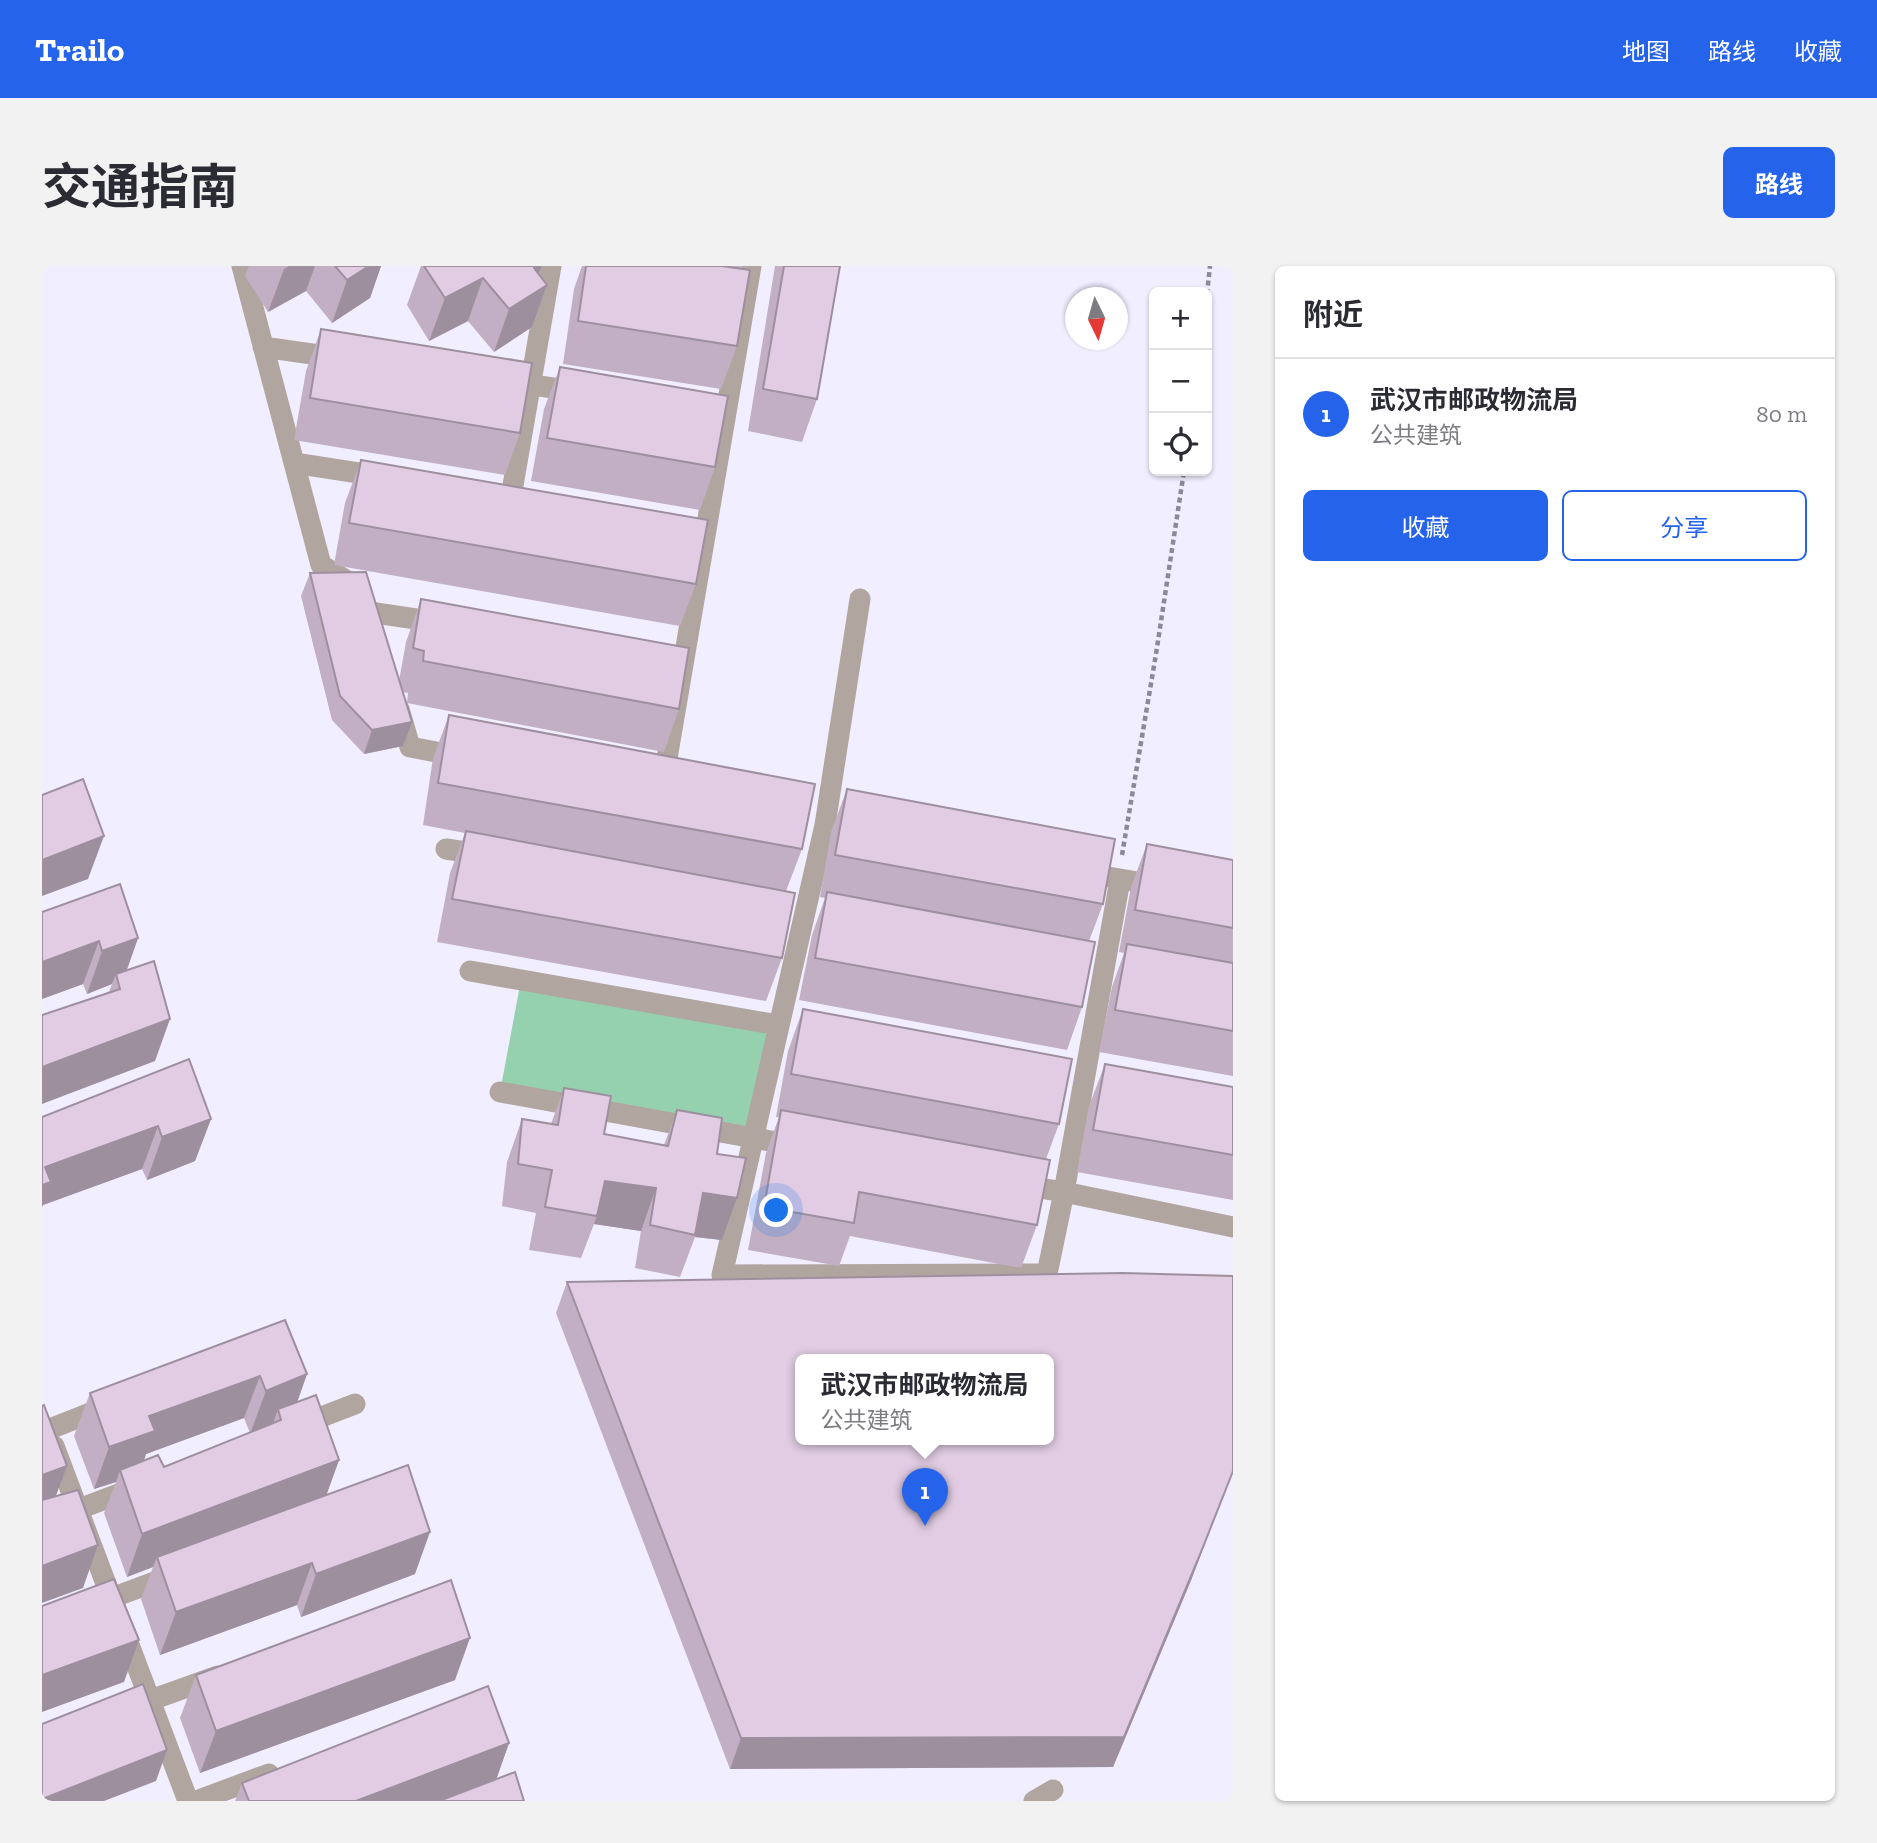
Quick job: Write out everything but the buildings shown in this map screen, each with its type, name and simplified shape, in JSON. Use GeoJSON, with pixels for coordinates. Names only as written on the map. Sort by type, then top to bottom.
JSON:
{"type":"FeatureCollection","features":[{"type":"Feature","properties":{"kind":"street"},"geometry":{"type":"LineString","coordinates":[[242,266],[321,565],[362,590],[377,637]]}},
{"type":"Feature","properties":{"kind":"street"},"geometry":{"type":"LineString","coordinates":[[511,497],[551,266]]}},
{"type":"Feature","properties":{"kind":"street"},"geometry":{"type":"LineString","coordinates":[[661,795],[678,657],[706,530],[750,276],[721,280]]}},
{"type":"Feature","properties":{"kind":"street"},"geometry":{"type":"LineString","coordinates":[[263,347],[357,360]]}},
{"type":"Feature","properties":{"kind":"street"},"geometry":{"type":"LineString","coordinates":[[477,377],[596,394]]}},
{"type":"Feature","properties":{"kind":"street"},"geometry":{"type":"LineString","coordinates":[[700,410],[726,413]]}},
{"type":"Feature","properties":{"kind":"street"},"geometry":{"type":"LineString","coordinates":[[294,463],[402,480]]}},
{"type":"Feature","properties":{"kind":"street"},"geometry":{"type":"LineString","coordinates":[[470,491],[537,502]]}},
{"type":"Feature","properties":{"kind":"street"},"geometry":{"type":"LineString","coordinates":[[680,526],[706,530]]}},
{"type":"Feature","properties":{"kind":"street"},"geometry":{"type":"LineString","coordinates":[[860,599],[825,825],[799,907],[778,1025],[722,1275],[1047,1274],[1084,1078],[1099,959],[1120,880]]}},
{"type":"Feature","properties":{"kind":"street"},"geometry":{"type":"LineString","coordinates":[[369,612],[465,626]]}},
{"type":"Feature","properties":{"kind":"street"},"geometry":{"type":"LineString","coordinates":[[392,686],[411,747],[476,760]]}},
{"type":"Feature","properties":{"kind":"street"},"geometry":{"type":"LineString","coordinates":[[446,849],[513,859]]}},
{"type":"Feature","properties":{"kind":"street"},"geometry":{"type":"LineString","coordinates":[[1053,867],[1179,889]]}},
{"type":"Feature","properties":{"kind":"street"},"geometry":{"type":"LineString","coordinates":[[1099,959],[1131,964]]}},
{"type":"Feature","properties":{"kind":"street"},"geometry":{"type":"LineString","coordinates":[[470,971],[778,1025]]}},
{"type":"Feature","properties":{"kind":"street"},"geometry":{"type":"LineString","coordinates":[[500,1092],[820,1150]]}},
{"type":"Feature","properties":{"kind":"street"},"geometry":{"type":"LineString","coordinates":[[996,1180],[1233,1227]]}},
{"type":"Feature","properties":{"kind":"street"},"geometry":{"type":"LineString","coordinates":[[126,1399],[45,1430],[188,1801]]}},
{"type":"Feature","properties":{"kind":"street"},"geometry":{"type":"LineString","coordinates":[[279,1433],[355,1404]]}},
{"type":"Feature","properties":{"kind":"street"},"geometry":{"type":"LineString","coordinates":[[42,1523],[154,1481]]}},
{"type":"Feature","properties":{"kind":"street"},"geometry":{"type":"LineString","coordinates":[[76,1610],[187,1569]]}},
{"type":"Feature","properties":{"kind":"street"},"geometry":{"type":"LineString","coordinates":[[102,1718],[238,1668]]}},
{"type":"Feature","properties":{"kind":"street"},"geometry":{"type":"LineString","coordinates":[[196,1801],[285,1768]]}},
{"type":"Feature","properties":{"kind":"path"},"geometry":{"type":"LineString","coordinates":[[1208,287],[1210,266]]}},
{"type":"Feature","properties":{"kind":"path"},"geometry":{"type":"LineString","coordinates":[[1120,880],[1127,817],[1161,629],[1183,476]]}},
{"type":"Feature","properties":{"kind":"green space"},"geometry":{"type":"Polygon","coordinates":[[[521,980],[778,1025],[752,1139],[500,1092],[521,980]]]}},
{"type":"Feature","properties":{"kind":"place","name":"武汉市邮政物流局"},"geometry":{"type":"Point","coordinates":[925,1526]}}]}
